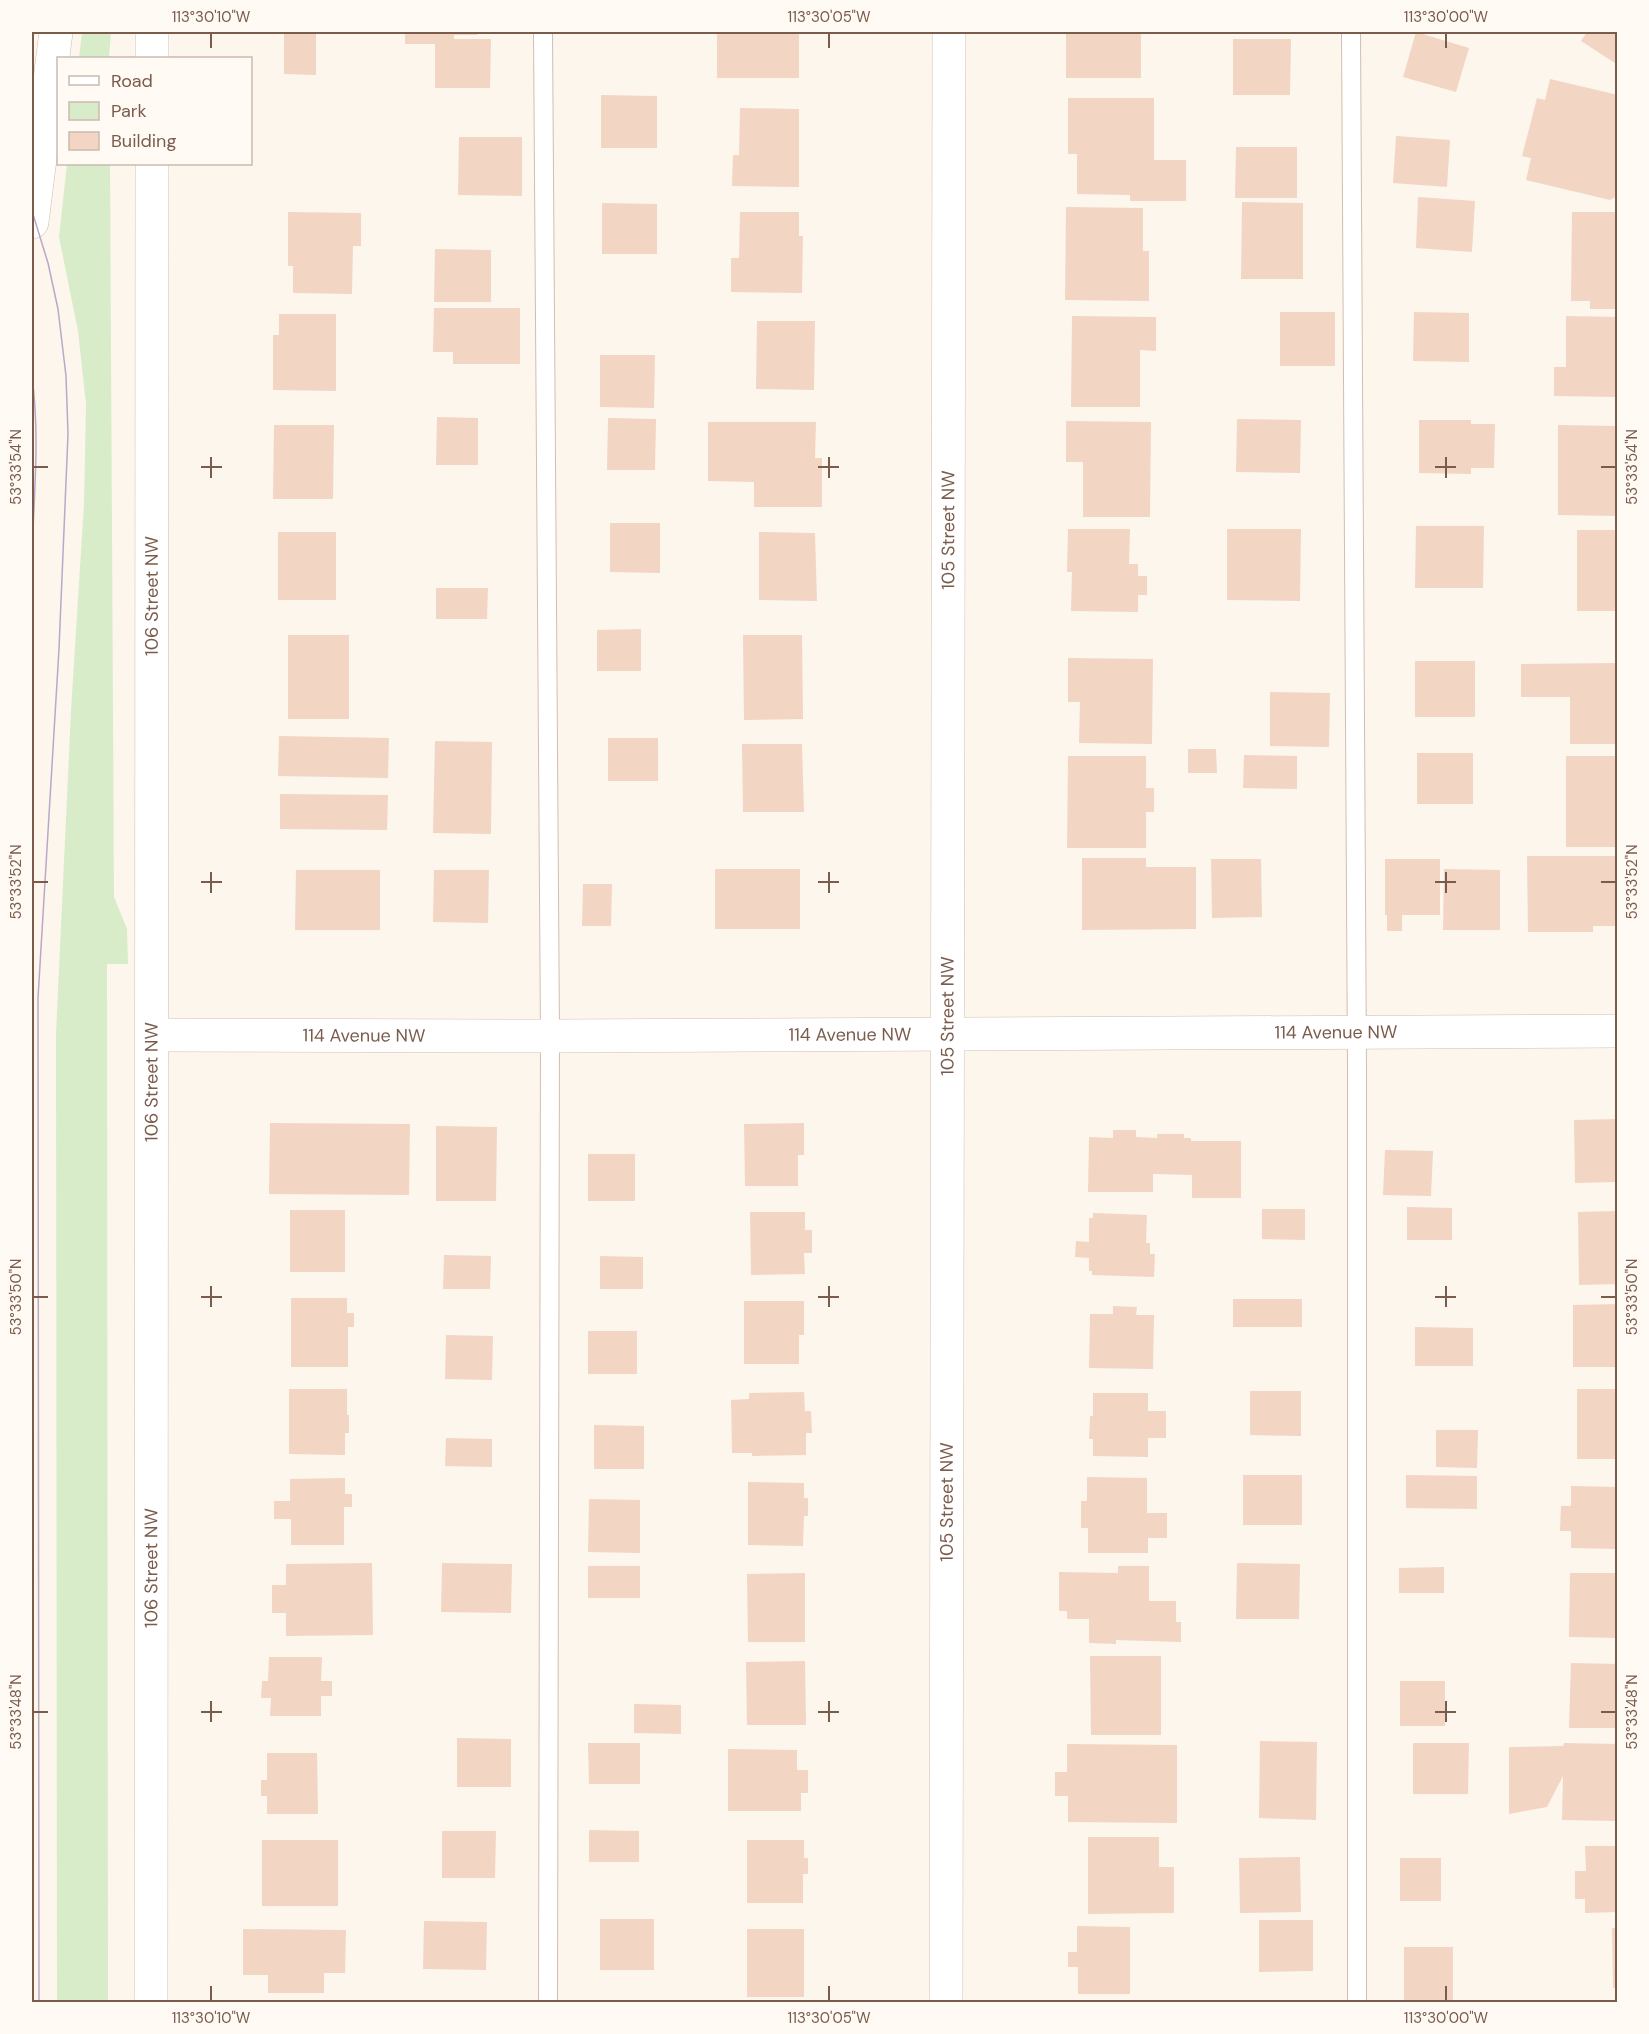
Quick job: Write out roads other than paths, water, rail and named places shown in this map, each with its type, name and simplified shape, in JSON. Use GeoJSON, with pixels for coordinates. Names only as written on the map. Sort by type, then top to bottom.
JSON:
{"type":"FeatureCollection","features":[{"type":"Feature","properties":{"kind":"street"},"geometry":{"type":"LineString","coordinates":[[32,222],[56,32]]}},
{"type":"Feature","properties":{"kind":"street"},"geometry":{"type":"LineString","coordinates":[[152,32],[152,57]]}},
{"type":"Feature","properties":{"kind":"street","name":"105 Street NW"},"geometry":{"type":"LineString","coordinates":[[946,2002],[949,32]]}},
{"type":"Feature","properties":{"kind":"street","name":"106 Street NW"},"geometry":{"type":"LineString","coordinates":[[151,2002],[152,165]]}},
{"type":"Feature","properties":{"kind":"street","name":"114 Avenue NW"},"geometry":{"type":"LineString","coordinates":[[152,1035],[1356,1034],[1617,1031]]}},
{"type":"Feature","properties":{"kind":"lane"},"geometry":{"type":"LineString","coordinates":[[543,32],[550,1036],[548,2002]]}},
{"type":"Feature","properties":{"kind":"lane"},"geometry":{"type":"LineString","coordinates":[[1351,32],[1356,1034],[1357,2002]]}},
{"type":"Feature","properties":{"kind":"tram line"},"geometry":{"type":"LineString","coordinates":[[32,211],[48,263],[58,309],[66,376],[68,434],[59,649],[38,998],[39,2002]]}},
{"type":"Feature","properties":{"kind":"tram line"},"geometry":{"type":"LineString","coordinates":[[32,377],[36,443],[32,553]]}}]}
